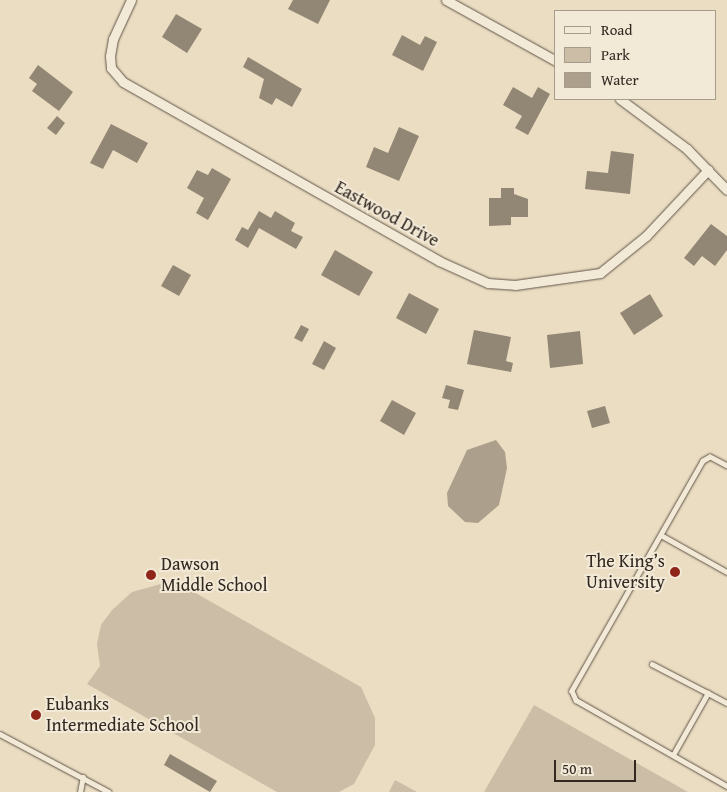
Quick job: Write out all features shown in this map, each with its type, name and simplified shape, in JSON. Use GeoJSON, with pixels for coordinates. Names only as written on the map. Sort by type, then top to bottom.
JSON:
{"type":"FeatureCollection","features":[{"type":"Feature","properties":{"kind":"street","name":"Eastwood Drive"},"geometry":{"type":"LineString","coordinates":[[131,0],[113,39],[110,56],[111,68],[123,82],[439,261],[488,283],[515,285],[600,273],[646,236],[708,170]]}},
{"type":"Feature","properties":{"kind":"street"},"geometry":{"type":"LineString","coordinates":[[446,0],[554,60]]}},
{"type":"Feature","properties":{"kind":"street"},"geometry":{"type":"LineString","coordinates":[[621,100],[708,170],[727,190]]}},
{"type":"Feature","properties":{"kind":"lane"},"geometry":{"type":"LineString","coordinates":[[727,466],[706,457],[572,691],[576,700],[727,786]]}},
{"type":"Feature","properties":{"kind":"lane"},"geometry":{"type":"LineString","coordinates":[[660,535],[727,572]]}},
{"type":"Feature","properties":{"kind":"lane"},"geometry":{"type":"LineString","coordinates":[[652,664],[727,703]]}},
{"type":"Feature","properties":{"kind":"lane"},"geometry":{"type":"LineString","coordinates":[[672,755],[708,692]]}},
{"type":"Feature","properties":{"kind":"lane"},"geometry":{"type":"LineString","coordinates":[[0,734],[109,792]]}},
{"type":"Feature","properties":{"kind":"lane"},"geometry":{"type":"LineString","coordinates":[[80,792],[83,777]]}},
{"type":"Feature","properties":{"kind":"green space"},"geometry":{"type":"Polygon","coordinates":[[[168,582],[185,587],[361,687],[375,718],[375,745],[354,784],[339,792],[277,792],[87,684],[100,666],[97,644],[101,625],[112,610],[132,592],[168,582]]]}},
{"type":"Feature","properties":{"kind":"green space"},"geometry":{"type":"Polygon","coordinates":[[[534,705],[688,792],[484,792],[534,705]]]}},
{"type":"Feature","properties":{"kind":"green space"},"geometry":{"type":"Polygon","coordinates":[[[395,780],[417,792],[389,792],[395,780]]]}},
{"type":"Feature","properties":{"kind":"water"},"geometry":{"type":"Polygon","coordinates":[[[496,440],[505,452],[507,468],[499,505],[478,523],[465,522],[448,506],[447,493],[467,450],[496,440]]]}},
{"type":"Feature","properties":{"kind":"building"},"geometry":{"type":"Polygon","coordinates":[[[293,0],[330,0],[318,24],[288,9],[293,0]]]}},
{"type":"Feature","properties":{"kind":"building"},"geometry":{"type":"Polygon","coordinates":[[[176,14],[202,29],[187,53],[162,37],[176,14]]]}},
{"type":"Feature","properties":{"kind":"building"},"geometry":{"type":"Polygon","coordinates":[[[402,35],[420,45],[425,36],[437,42],[423,71],[392,55],[402,35]]]}},
{"type":"Feature","properties":{"kind":"building"},"geometry":{"type":"Polygon","coordinates":[[[248,57],[302,89],[292,107],[276,98],[272,105],[259,98],[264,79],[243,67],[248,57]]]}},
{"type":"Feature","properties":{"kind":"building"},"geometry":{"type":"Polygon","coordinates":[[[38,65],[73,92],[59,111],[32,91],[37,84],[29,78],[38,65]]]}},
{"type":"Feature","properties":{"kind":"building"},"geometry":{"type":"Polygon","coordinates":[[[513,87],[532,98],[538,87],[550,94],[528,135],[515,128],[522,116],[503,105],[513,87]]]}},
{"type":"Feature","properties":{"kind":"building"},"geometry":{"type":"Polygon","coordinates":[[[57,116],[65,123],[56,135],[47,128],[57,116]]]}},
{"type":"Feature","properties":{"kind":"building"},"geometry":{"type":"Polygon","coordinates":[[[111,124],[148,143],[137,163],[113,150],[103,169],[90,163],[111,124]]]}},
{"type":"Feature","properties":{"kind":"building"},"geometry":{"type":"Polygon","coordinates":[[[399,127],[419,136],[399,181],[366,167],[374,147],[388,153],[399,127]]]}},
{"type":"Feature","properties":{"kind":"building"},"geometry":{"type":"Polygon","coordinates":[[[611,151],[634,154],[630,194],[585,189],[587,171],[608,173],[611,151]]]}},
{"type":"Feature","properties":{"kind":"building"},"geometry":{"type":"Polygon","coordinates":[[[212,168],[231,179],[208,220],[196,213],[204,198],[187,188],[197,170],[208,175],[212,168]]]}},
{"type":"Feature","properties":{"kind":"building"},"geometry":{"type":"Polygon","coordinates":[[[501,188],[514,188],[514,194],[528,199],[528,217],[511,217],[511,225],[489,226],[489,198],[501,198],[501,188]]]}},
{"type":"Feature","properties":{"kind":"building"},"geometry":{"type":"Polygon","coordinates":[[[259,211],[271,218],[275,211],[295,223],[291,231],[303,237],[296,249],[259,228],[248,248],[235,240],[242,227],[248,230],[259,211]]]}},
{"type":"Feature","properties":{"kind":"building"},"geometry":{"type":"Polygon","coordinates":[[[711,224],[727,236],[727,250],[715,266],[702,256],[694,266],[684,258],[711,224]]]}},
{"type":"Feature","properties":{"kind":"building"},"geometry":{"type":"Polygon","coordinates":[[[335,250],[373,272],[359,296],[321,275],[335,250]]]}},
{"type":"Feature","properties":{"kind":"building"},"geometry":{"type":"Polygon","coordinates":[[[173,265],[191,275],[179,296],[161,286],[173,265]]]}},
{"type":"Feature","properties":{"kind":"building"},"geometry":{"type":"Polygon","coordinates":[[[409,293],[439,309],[426,334],[396,318],[409,293]]]}},
{"type":"Feature","properties":{"kind":"building"},"geometry":{"type":"Polygon","coordinates":[[[650,294],[663,316],[634,335],[620,313],[650,294]]]}},
{"type":"Feature","properties":{"kind":"building"},"geometry":{"type":"Polygon","coordinates":[[[301,325],[309,329],[302,342],[294,338],[301,325]]]}},
{"type":"Feature","properties":{"kind":"building"},"geometry":{"type":"Polygon","coordinates":[[[474,330],[511,337],[506,361],[513,363],[511,372],[467,364],[474,330]]]}},
{"type":"Feature","properties":{"kind":"building"},"geometry":{"type":"Polygon","coordinates":[[[580,331],[583,364],[550,368],[547,335],[580,331]]]}},
{"type":"Feature","properties":{"kind":"building"},"geometry":{"type":"Polygon","coordinates":[[[324,341],[336,348],[324,370],[312,364],[324,341]]]}},
{"type":"Feature","properties":{"kind":"building"},"geometry":{"type":"Polygon","coordinates":[[[446,385],[464,390],[458,410],[448,408],[450,400],[442,398],[446,385]]]}},
{"type":"Feature","properties":{"kind":"building"},"geometry":{"type":"Polygon","coordinates":[[[392,400],[416,413],[404,435],[380,421],[392,400]]]}},
{"type":"Feature","properties":{"kind":"building"},"geometry":{"type":"Polygon","coordinates":[[[605,406],[610,423],[592,428],[587,411],[605,406]]]}},
{"type":"Feature","properties":{"kind":"building"},"geometry":{"type":"Polygon","coordinates":[[[170,754],[217,781],[210,792],[164,765],[170,754]]]}},
{"type":"Feature","properties":{"kind":"place","name":"The King’s University"},"geometry":{"type":"Point","coordinates":[675,572]}},
{"type":"Feature","properties":{"kind":"place","name":"Dawson Middle School"},"geometry":{"type":"Point","coordinates":[151,575]}},
{"type":"Feature","properties":{"kind":"place","name":"Eubanks Intermediate School"},"geometry":{"type":"Point","coordinates":[36,715]}}]}
